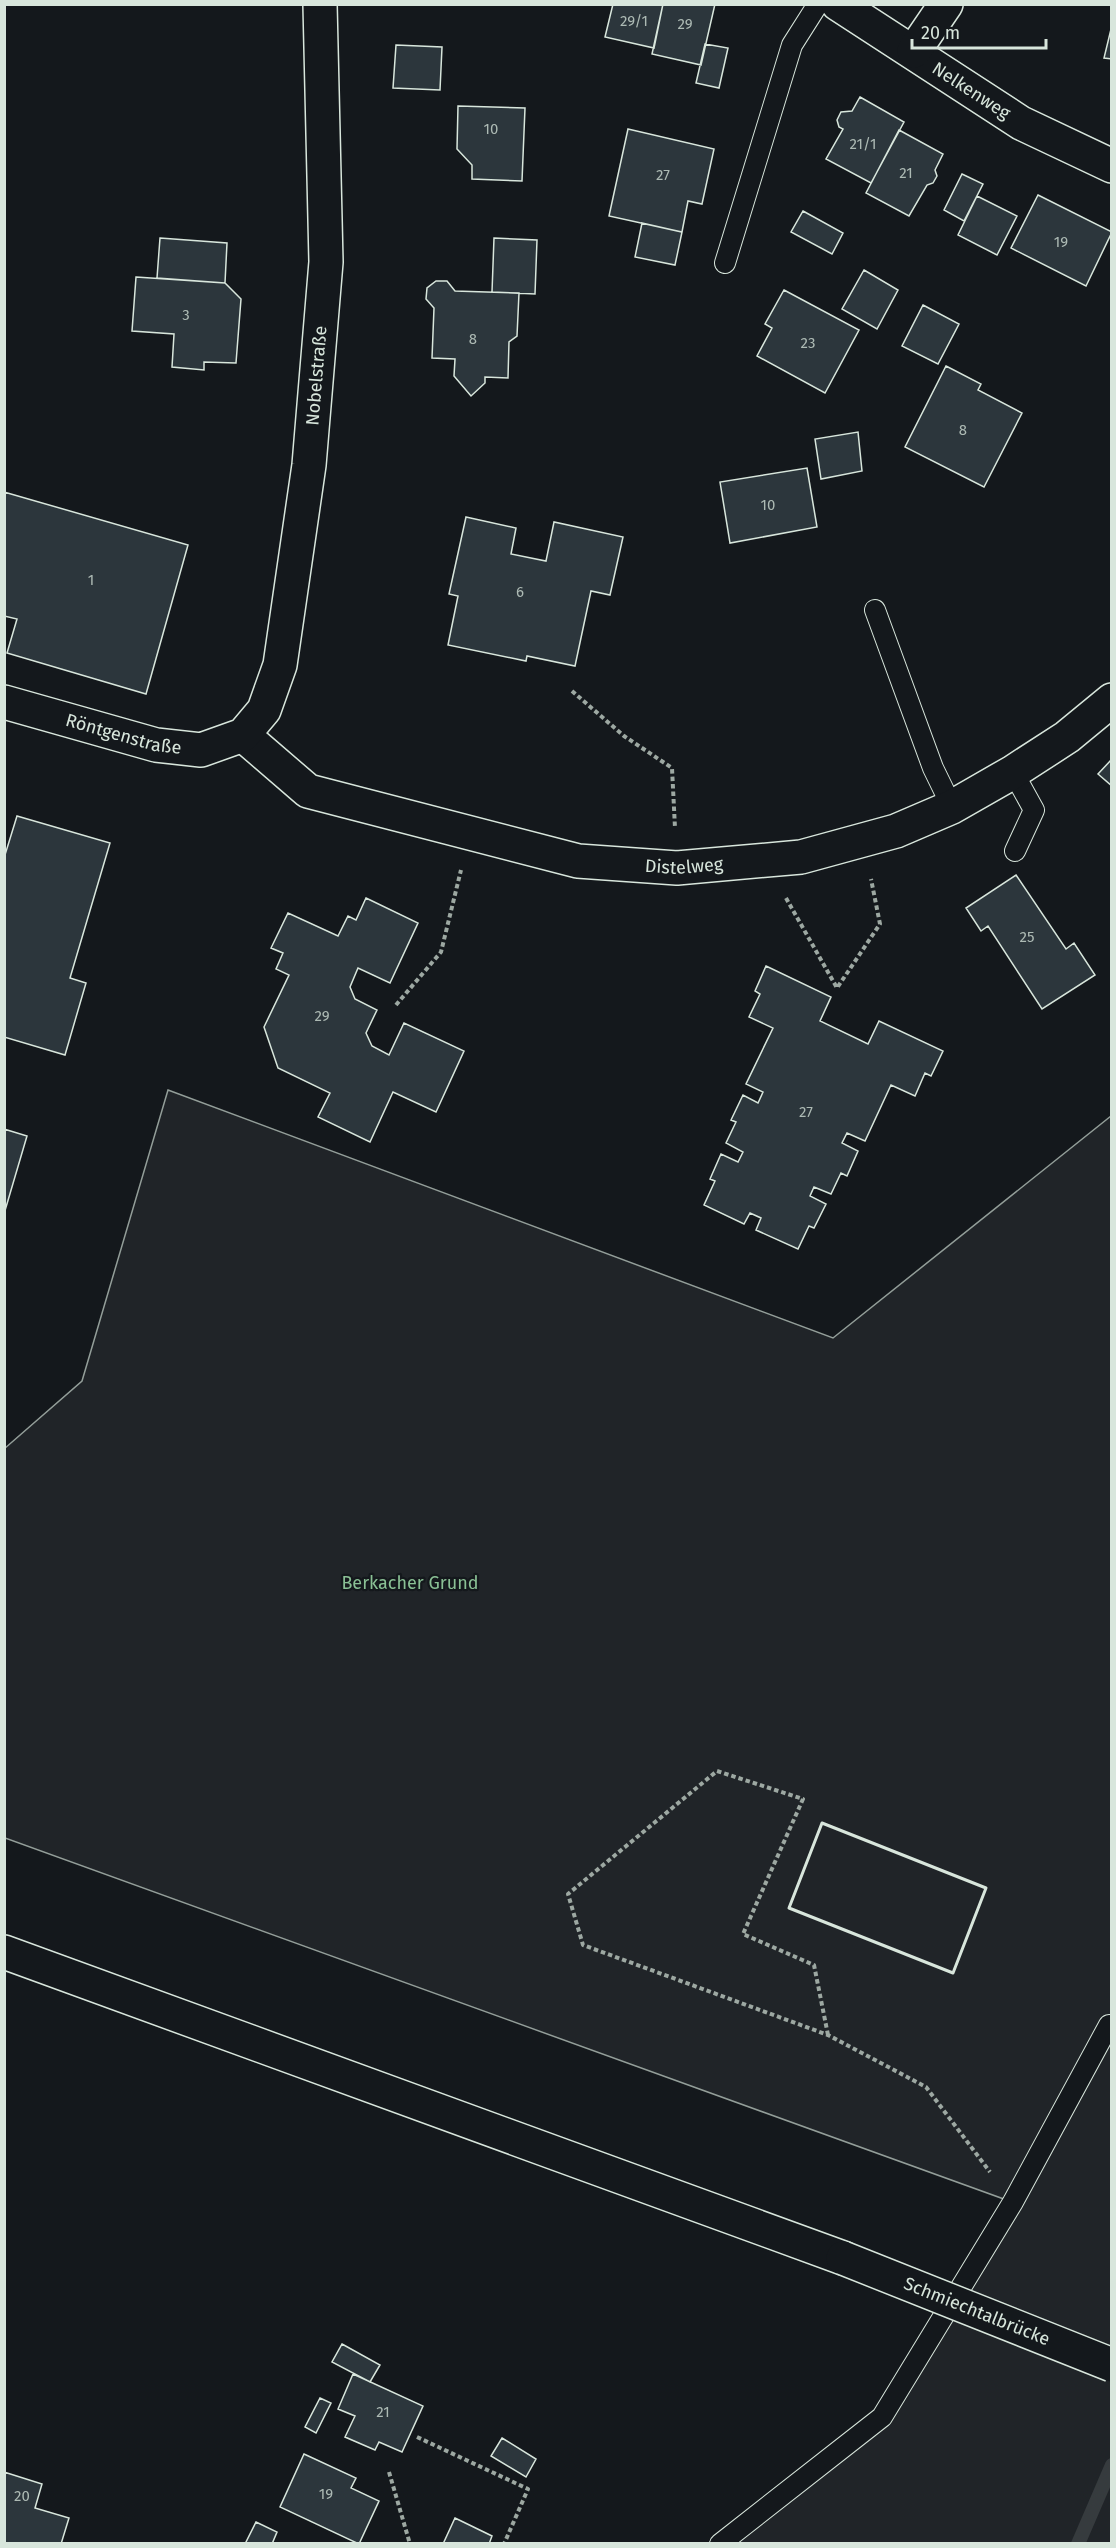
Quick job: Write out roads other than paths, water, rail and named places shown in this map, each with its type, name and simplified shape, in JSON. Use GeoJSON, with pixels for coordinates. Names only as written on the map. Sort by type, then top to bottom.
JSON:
{"type":"FeatureCollection","features":[{"type":"Feature","properties":{"kind":"street","name":"Nobelstraße"},"geometry":{"type":"LineString","coordinates":[[243,735],[264,710],[280,665],[309,465],[326,262],[320,4]]}},
{"type":"Feature","properties":{"kind":"street","name":"Nelkenweg"},"geometry":{"type":"LineString","coordinates":[[838,4],[914,51],[1021,123],[1112,166]]}},
{"type":"Feature","properties":{"kind":"street"},"geometry":{"type":"LineString","coordinates":[[914,51],[946,4]]}},
{"type":"Feature","properties":{"kind":"street","name":"Distelweg"},"geometry":{"type":"LineString","coordinates":[[243,735],[308,791],[578,861],[677,868],[801,857],[896,831],[952,807],[1013,772],[1067,737],[1112,700]]}},
{"type":"Feature","properties":{"kind":"street","name":"Röntgenstraße"},"geometry":{"type":"LineString","coordinates":[[4,702],[156,746],[201,750],[243,735]]}},
{"type":"Feature","properties":{"kind":"street","name":"Schmiechtalbrücke"},"geometry":{"type":"LineString","coordinates":[[4,1952],[843,2258],[1112,2365]]}},
{"type":"Feature","properties":{"kind":"lane"},"geometry":{"type":"LineString","coordinates":[[725,263],[792,45],[818,4]]}},
{"type":"Feature","properties":{"kind":"lane"},"geometry":{"type":"LineString","coordinates":[[875,610],[933,768],[952,807]]}},
{"type":"Feature","properties":{"kind":"lane"},"geometry":{"type":"LineString","coordinates":[[1013,772],[1034,810],[1015,851]]}},
{"type":"Feature","properties":{"kind":"lane"},"geometry":{"type":"LineString","coordinates":[[720,2544],[882,2417],[1013,2202],[1109,2025]]}},
{"type":"Feature","properties":{"kind":"waterway"},"geometry":{"type":"LineString","coordinates":[[1078,2544],[1112,2465]]}},
{"type":"Feature","properties":{"kind":"park label","name":"Berkacher Grund"},"geometry":{"type":"Point","coordinates":[410,1583]}}]}
